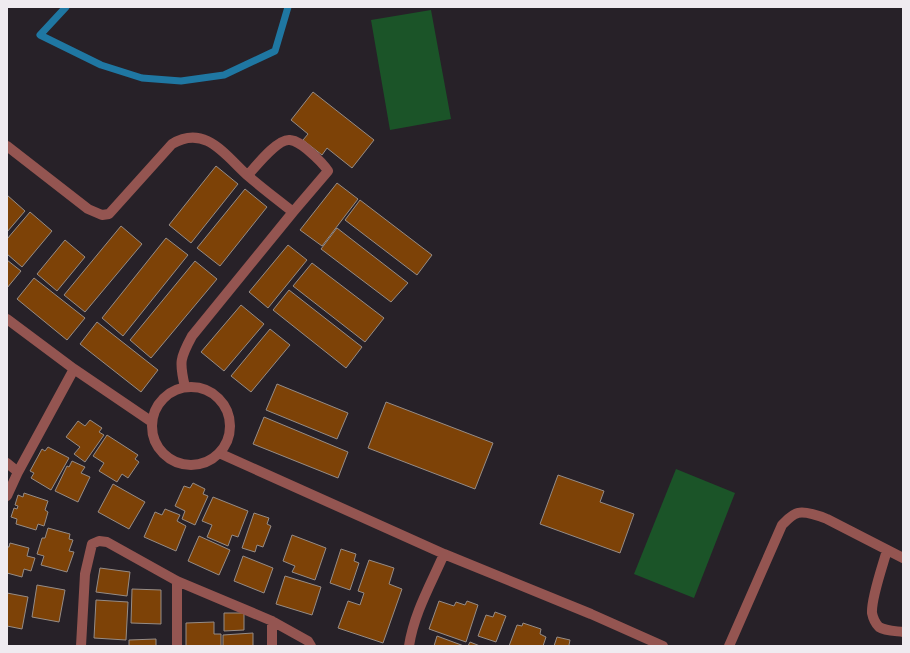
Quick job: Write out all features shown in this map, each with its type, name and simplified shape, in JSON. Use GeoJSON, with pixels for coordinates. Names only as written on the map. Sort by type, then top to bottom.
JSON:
{"type":"FeatureCollection","features":[{"type":"Feature","properties":{"kind":"street"},"geometry":{"type":"LineString","coordinates":[[7,146],[88,209],[102,215],[109,214],[172,144],[180,139],[196,137],[215,144],[248,176],[293,212]]}},
{"type":"Feature","properties":{"kind":"street"},"geometry":{"type":"LineString","coordinates":[[185,387],[181,367],[183,351],[192,336],[328,171],[323,163],[299,142],[283,140],[271,150],[248,176]]}},
{"type":"Feature","properties":{"kind":"street"},"geometry":{"type":"LineString","coordinates":[[7,319],[74,369],[152,422]]}},
{"type":"Feature","properties":{"kind":"street"},"geometry":{"type":"LineString","coordinates":[[7,496],[18,472],[74,369]]}},
{"type":"Feature","properties":{"kind":"street"},"geometry":{"type":"LineString","coordinates":[[185,387],[196,387],[207,390],[216,396],[228,413],[230,434],[226,445],[220,453],[211,460],[201,464],[190,465],[170,459],[162,452],[156,443],[152,432],[152,422],[156,409],[163,399],[173,391],[185,387]]}},
{"type":"Feature","properties":{"kind":"street"},"geometry":{"type":"LineString","coordinates":[[220,453],[444,554],[584,611],[663,646]]}},
{"type":"Feature","properties":{"kind":"street"},"geometry":{"type":"LineString","coordinates":[[7,463],[18,472]]}},
{"type":"Feature","properties":{"kind":"street"},"geometry":{"type":"LineString","coordinates":[[729,646],[782,525],[789,518],[798,513],[815,515],[827,519],[903,558]]}},
{"type":"Feature","properties":{"kind":"street"},"geometry":{"type":"LineString","coordinates":[[81,646],[85,574],[92,544],[99,541],[107,542],[177,581],[272,621],[308,641],[311,646]]}},
{"type":"Feature","properties":{"kind":"street"},"geometry":{"type":"LineString","coordinates":[[887,550],[875,594],[872,613],[875,622],[880,628],[903,632]]}},
{"type":"Feature","properties":{"kind":"street"},"geometry":{"type":"LineString","coordinates":[[409,646],[411,632],[420,606],[444,554]]}},
{"type":"Feature","properties":{"kind":"street"},"geometry":{"type":"LineString","coordinates":[[177,581],[177,646]]}},
{"type":"Feature","properties":{"kind":"street"},"geometry":{"type":"LineString","coordinates":[[272,621],[272,646]]}},
{"type":"Feature","properties":{"kind":"green space"},"geometry":{"type":"Polygon","coordinates":[[[431,10],[451,119],[390,130],[371,20],[431,10]]]}},
{"type":"Feature","properties":{"kind":"green space"},"geometry":{"type":"Polygon","coordinates":[[[676,469],[735,493],[694,598],[634,574],[676,469]]]}},
{"type":"Feature","properties":{"kind":"building"},"geometry":{"type":"Polygon","coordinates":[[[313,92],[374,140],[352,168],[327,148],[322,155],[303,140],[308,134],[291,120],[313,92]]]}},
{"type":"Feature","properties":{"kind":"building"},"geometry":{"type":"Polygon","coordinates":[[[216,166],[238,184],[191,243],[169,225],[216,166]]]}},
{"type":"Feature","properties":{"kind":"building"},"geometry":{"type":"Polygon","coordinates":[[[337,183],[358,199],[322,246],[300,230],[337,183]]]}},
{"type":"Feature","properties":{"kind":"building"},"geometry":{"type":"Polygon","coordinates":[[[245,189],[267,207],[220,266],[197,248],[245,189]]]}},
{"type":"Feature","properties":{"kind":"building"},"geometry":{"type":"Polygon","coordinates":[[[7,195],[25,211],[7,232],[7,195]]]}},
{"type":"Feature","properties":{"kind":"building"},"geometry":{"type":"Polygon","coordinates":[[[360,200],[432,255],[417,275],[345,220],[360,200]]]}},
{"type":"Feature","properties":{"kind":"building"},"geometry":{"type":"Polygon","coordinates":[[[30,212],[52,231],[22,267],[7,254],[7,239],[30,212]]]}},
{"type":"Feature","properties":{"kind":"building"},"geometry":{"type":"Polygon","coordinates":[[[121,226],[142,244],[85,312],[64,295],[121,226]]]}},
{"type":"Feature","properties":{"kind":"building"},"geometry":{"type":"Polygon","coordinates":[[[337,228],[408,283],[391,302],[321,249],[337,228]]]}},
{"type":"Feature","properties":{"kind":"building"},"geometry":{"type":"Polygon","coordinates":[[[166,238],[188,255],[123,336],[102,318],[166,238]]]}},
{"type":"Feature","properties":{"kind":"building"},"geometry":{"type":"Polygon","coordinates":[[[65,240],[85,257],[57,291],[37,274],[65,240]]]}},
{"type":"Feature","properties":{"kind":"building"},"geometry":{"type":"Polygon","coordinates":[[[288,245],[307,260],[268,308],[249,292],[288,245]]]}},
{"type":"Feature","properties":{"kind":"building"},"geometry":{"type":"Polygon","coordinates":[[[7,260],[21,271],[7,288],[7,260]]]}},
{"type":"Feature","properties":{"kind":"building"},"geometry":{"type":"Polygon","coordinates":[[[195,261],[217,279],[151,358],[130,340],[195,261]]]}},
{"type":"Feature","properties":{"kind":"building"},"geometry":{"type":"Polygon","coordinates":[[[312,263],[384,318],[365,342],[293,286],[312,263]]]}},
{"type":"Feature","properties":{"kind":"building"},"geometry":{"type":"Polygon","coordinates":[[[34,278],[85,318],[67,340],[17,299],[34,278]]]}},
{"type":"Feature","properties":{"kind":"building"},"geometry":{"type":"Polygon","coordinates":[[[289,290],[362,347],[346,368],[273,310],[289,290]]]}},
{"type":"Feature","properties":{"kind":"building"},"geometry":{"type":"Polygon","coordinates":[[[241,305],[264,324],[224,371],[201,352],[241,305]]]}},
{"type":"Feature","properties":{"kind":"building"},"geometry":{"type":"Polygon","coordinates":[[[97,322],[158,370],[141,392],[80,344],[97,322]]]}},
{"type":"Feature","properties":{"kind":"building"},"geometry":{"type":"Polygon","coordinates":[[[270,329],[290,345],[251,392],[231,376],[270,329]]]}},
{"type":"Feature","properties":{"kind":"building"},"geometry":{"type":"Polygon","coordinates":[[[277,384],[348,413],[337,439],[266,410],[277,384]]]}},
{"type":"Feature","properties":{"kind":"building"},"geometry":{"type":"Polygon","coordinates":[[[386,402],[493,443],[475,489],[368,448],[386,402]]]}},
{"type":"Feature","properties":{"kind":"building"},"geometry":{"type":"Polygon","coordinates":[[[264,417],[348,452],[338,478],[253,444],[264,417]]]}},
{"type":"Feature","properties":{"kind":"building"},"geometry":{"type":"Polygon","coordinates":[[[90,420],[102,428],[99,432],[104,435],[85,462],[74,454],[80,447],[66,437],[78,421],[85,426],[90,420]]]}},
{"type":"Feature","properties":{"kind":"building"},"geometry":{"type":"Polygon","coordinates":[[[107,435],[138,455],[135,459],[139,462],[128,478],[122,474],[117,482],[99,471],[104,463],[93,456],[107,435]]]}},
{"type":"Feature","properties":{"kind":"building"},"geometry":{"type":"Polygon","coordinates":[[[48,447],[69,458],[51,490],[31,478],[34,473],[30,471],[42,449],[45,451],[48,447]]]}},
{"type":"Feature","properties":{"kind":"building"},"geometry":{"type":"Polygon","coordinates":[[[72,461],[85,467],[81,473],[90,477],[78,502],[55,491],[67,466],[69,467],[72,461]]]}},
{"type":"Feature","properties":{"kind":"building"},"geometry":{"type":"Polygon","coordinates":[[[558,475],[604,491],[600,502],[634,514],[620,553],[540,524],[558,475]]]}},
{"type":"Feature","properties":{"kind":"building"},"geometry":{"type":"Polygon","coordinates":[[[193,483],[205,489],[203,494],[208,496],[195,525],[182,519],[185,511],[175,506],[184,486],[190,488],[193,483]]]}},
{"type":"Feature","properties":{"kind":"building"},"geometry":{"type":"Polygon","coordinates":[[[113,484],[145,502],[129,529],[98,512],[113,484]]]}},
{"type":"Feature","properties":{"kind":"building"},"geometry":{"type":"Polygon","coordinates":[[[24,493],[48,501],[45,510],[48,512],[44,526],[38,524],[36,530],[16,524],[17,519],[11,517],[14,508],[17,509],[18,506],[15,505],[18,495],[23,497],[24,493]]]}},
{"type":"Feature","properties":{"kind":"building"},"geometry":{"type":"Polygon","coordinates":[[[213,497],[248,511],[238,537],[232,535],[228,546],[207,537],[212,525],[202,521],[213,497]]]}},
{"type":"Feature","properties":{"kind":"building"},"geometry":{"type":"Polygon","coordinates":[[[165,509],[180,515],[177,521],[186,526],[176,551],[144,537],[155,512],[162,515],[165,509]]]}},
{"type":"Feature","properties":{"kind":"building"},"geometry":{"type":"Polygon","coordinates":[[[254,513],[269,518],[267,524],[271,526],[263,547],[257,545],[255,552],[242,548],[254,513]]]}},
{"type":"Feature","properties":{"kind":"building"},"geometry":{"type":"Polygon","coordinates":[[[48,528],[70,534],[69,539],[73,540],[69,551],[74,552],[67,572],[41,565],[44,556],[37,554],[42,538],[45,538],[48,528]]]}},
{"type":"Feature","properties":{"kind":"building"},"geometry":{"type":"Polygon","coordinates":[[[292,535],[326,548],[315,580],[292,572],[295,566],[283,561],[292,535]]]}},
{"type":"Feature","properties":{"kind":"building"},"geometry":{"type":"Polygon","coordinates":[[[199,536],[230,550],[219,575],[188,561],[199,536]]]}},
{"type":"Feature","properties":{"kind":"building"},"geometry":{"type":"Polygon","coordinates":[[[10,543],[29,548],[27,556],[35,558],[31,571],[24,569],[22,577],[7,573],[7,547],[9,547],[10,543]]]}},
{"type":"Feature","properties":{"kind":"building"},"geometry":{"type":"Polygon","coordinates":[[[341,549],[356,554],[354,561],[359,563],[350,590],[330,583],[341,549]]]}},
{"type":"Feature","properties":{"kind":"building"},"geometry":{"type":"Polygon","coordinates":[[[243,556],[273,568],[264,593],[234,581],[243,556]]]}},
{"type":"Feature","properties":{"kind":"building"},"geometry":{"type":"Polygon","coordinates":[[[369,560],[394,568],[389,584],[402,589],[383,643],[338,628],[348,601],[360,605],[364,593],[358,591],[369,560]]]}},
{"type":"Feature","properties":{"kind":"building"},"geometry":{"type":"Polygon","coordinates":[[[100,568],[130,572],[127,596],[96,592],[100,568]]]}},
{"type":"Feature","properties":{"kind":"building"},"geometry":{"type":"Polygon","coordinates":[[[285,576],[321,587],[312,615],[276,604],[285,576]]]}},
{"type":"Feature","properties":{"kind":"building"},"geometry":{"type":"Polygon","coordinates":[[[37,585],[65,590],[59,622],[32,617],[37,585]]]}},
{"type":"Feature","properties":{"kind":"building"},"geometry":{"type":"Polygon","coordinates":[[[132,589],[161,590],[161,624],[131,623],[132,589]]]}},
{"type":"Feature","properties":{"kind":"building"},"geometry":{"type":"Polygon","coordinates":[[[7,593],[28,597],[22,629],[7,626],[7,593]]]}},
{"type":"Feature","properties":{"kind":"building"},"geometry":{"type":"Polygon","coordinates":[[[96,600],[128,602],[126,640],[94,638],[96,600]]]}},
{"type":"Feature","properties":{"kind":"building"},"geometry":{"type":"Polygon","coordinates":[[[439,601],[454,606],[456,602],[465,605],[467,601],[478,605],[466,642],[429,629],[439,601]]]}},
{"type":"Feature","properties":{"kind":"building"},"geometry":{"type":"Polygon","coordinates":[[[495,612],[506,616],[496,642],[478,636],[486,615],[493,617],[495,612]]]}},
{"type":"Feature","properties":{"kind":"building"},"geometry":{"type":"Polygon","coordinates":[[[224,613],[244,613],[244,630],[224,631],[224,613]]]}},
{"type":"Feature","properties":{"kind":"building"},"geometry":{"type":"Polygon","coordinates":[[[214,622],[214,634],[221,634],[221,646],[186,646],[186,623],[214,622]]]}},
{"type":"Feature","properties":{"kind":"building"},"geometry":{"type":"Polygon","coordinates":[[[523,623],[541,629],[540,634],[546,637],[543,646],[509,646],[517,625],[522,626],[523,623]]]}},
{"type":"Feature","properties":{"kind":"building"},"geometry":{"type":"Polygon","coordinates":[[[253,633],[253,646],[223,646],[223,635],[253,633]]]}},
{"type":"Feature","properties":{"kind":"building"},"geometry":{"type":"Polygon","coordinates":[[[437,636],[464,646],[434,646],[437,636]]]}},
{"type":"Feature","properties":{"kind":"building"},"geometry":{"type":"Polygon","coordinates":[[[557,637],[570,640],[570,646],[554,646],[557,637]]]}},
{"type":"Feature","properties":{"kind":"building"},"geometry":{"type":"Polygon","coordinates":[[[156,639],[156,646],[129,646],[129,640],[156,639]]]}},
{"type":"Feature","properties":{"kind":"building"},"geometry":{"type":"Polygon","coordinates":[[[470,642],[480,646],[468,646],[470,642]]]}},
{"type":"Feature","properties":{"kind":"waterway"},"geometry":{"type":"LineString","coordinates":[[66,7],[40,35],[101,65],[142,78],[181,81],[224,75],[275,51],[288,7]]}}]}
